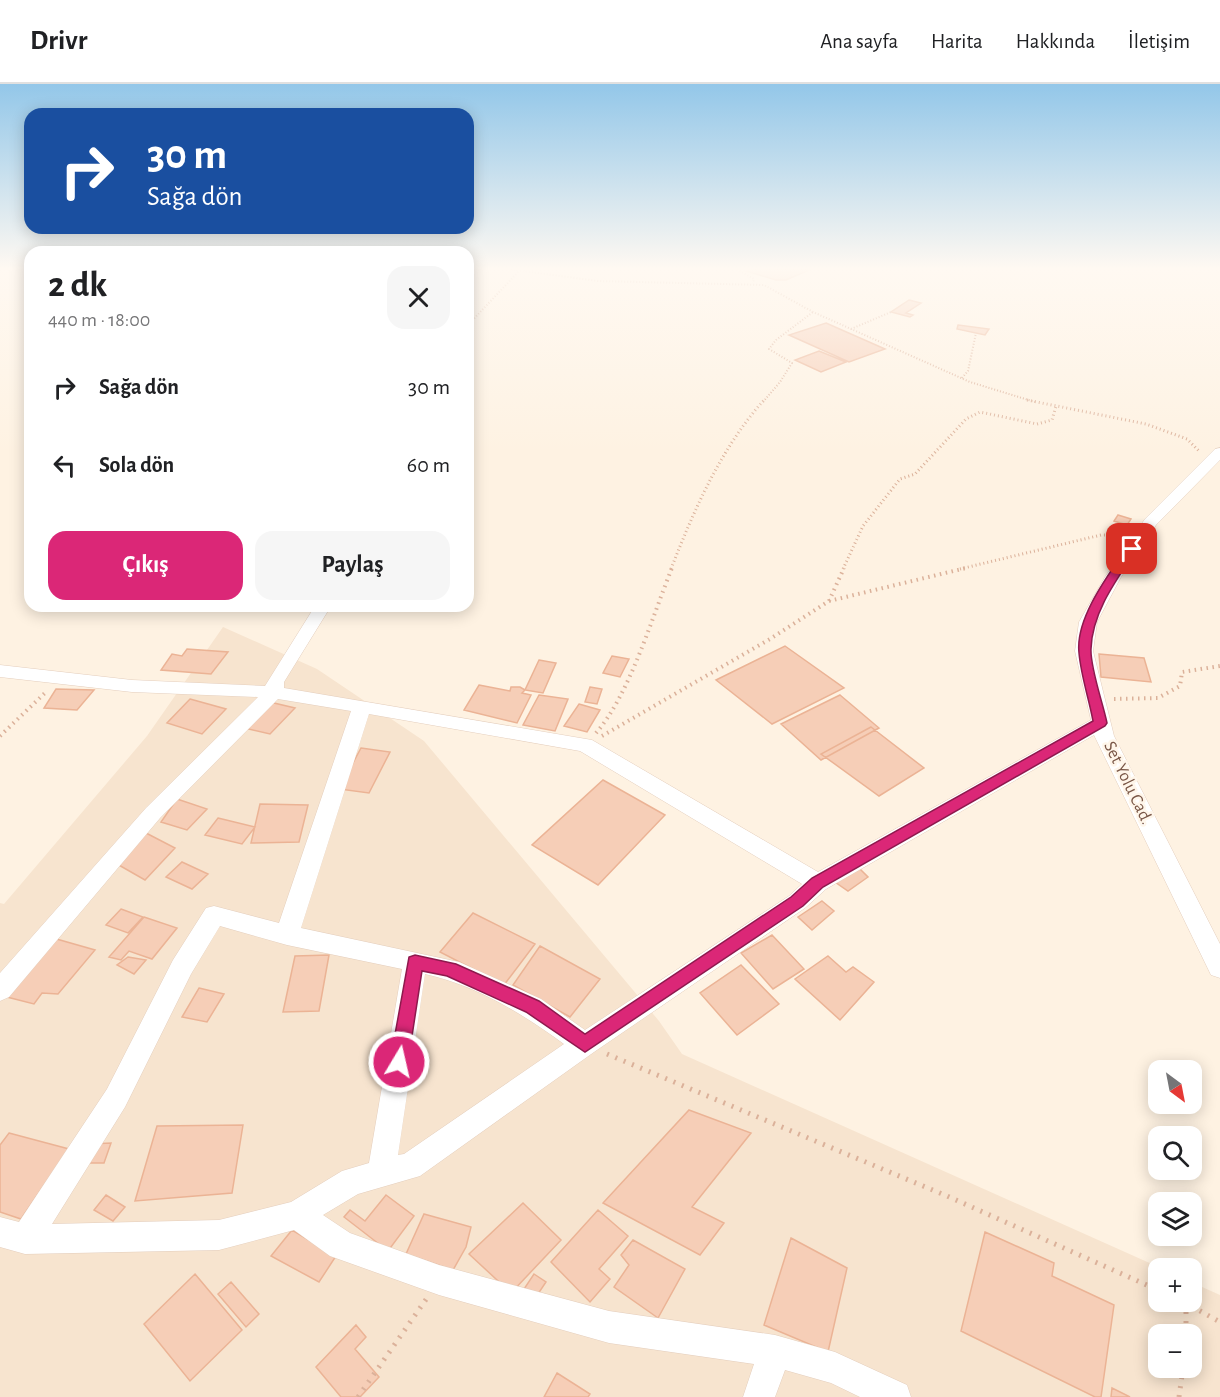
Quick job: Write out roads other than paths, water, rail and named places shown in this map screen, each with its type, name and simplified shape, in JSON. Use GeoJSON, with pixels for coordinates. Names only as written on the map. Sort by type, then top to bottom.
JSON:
{"type":"FeatureCollection","features":[{"type":"Feature","properties":{"kind":"street","name":"Set Yolu Cad."},"geometry":{"type":"LineString","coordinates":[[1220,452],[1150,522],[1113,577],[1088,622],[1084,651],[1104,736],[1220,968]]}},
{"type":"Feature","properties":{"kind":"street"},"geometry":{"type":"LineString","coordinates":[[0,990],[153,813],[274,692],[275,682],[319,612]]}},
{"type":"Feature","properties":{"kind":"street"},"geometry":{"type":"LineString","coordinates":[[0,671],[132,686],[274,692],[585,745],[818,882]]}},
{"type":"Feature","properties":{"kind":"street"},"geometry":{"type":"LineString","coordinates":[[287,935],[362,706]]}},
{"type":"Feature","properties":{"kind":"street"},"geometry":{"type":"LineString","coordinates":[[0,1232],[25,1239],[219,1235],[297,1215],[352,1181],[410,1166],[585,1044],[797,902],[818,882],[1101,723]]}},
{"type":"Feature","properties":{"kind":"street"},"geometry":{"type":"LineString","coordinates":[[25,1239],[116,1098],[182,967],[214,915],[287,935],[450,969],[532,1007],[585,1044]]}},
{"type":"Feature","properties":{"kind":"street"},"geometry":{"type":"LineString","coordinates":[[381,1173],[415,962]]}},
{"type":"Feature","properties":{"kind":"street"},"geometry":{"type":"LineString","coordinates":[[297,1215],[341,1245],[439,1280],[609,1327],[775,1351],[835,1368],[895,1397]]}},
{"type":"Feature","properties":{"kind":"street"},"geometry":{"type":"LineString","coordinates":[[759,1397],[775,1351]]}}]}
